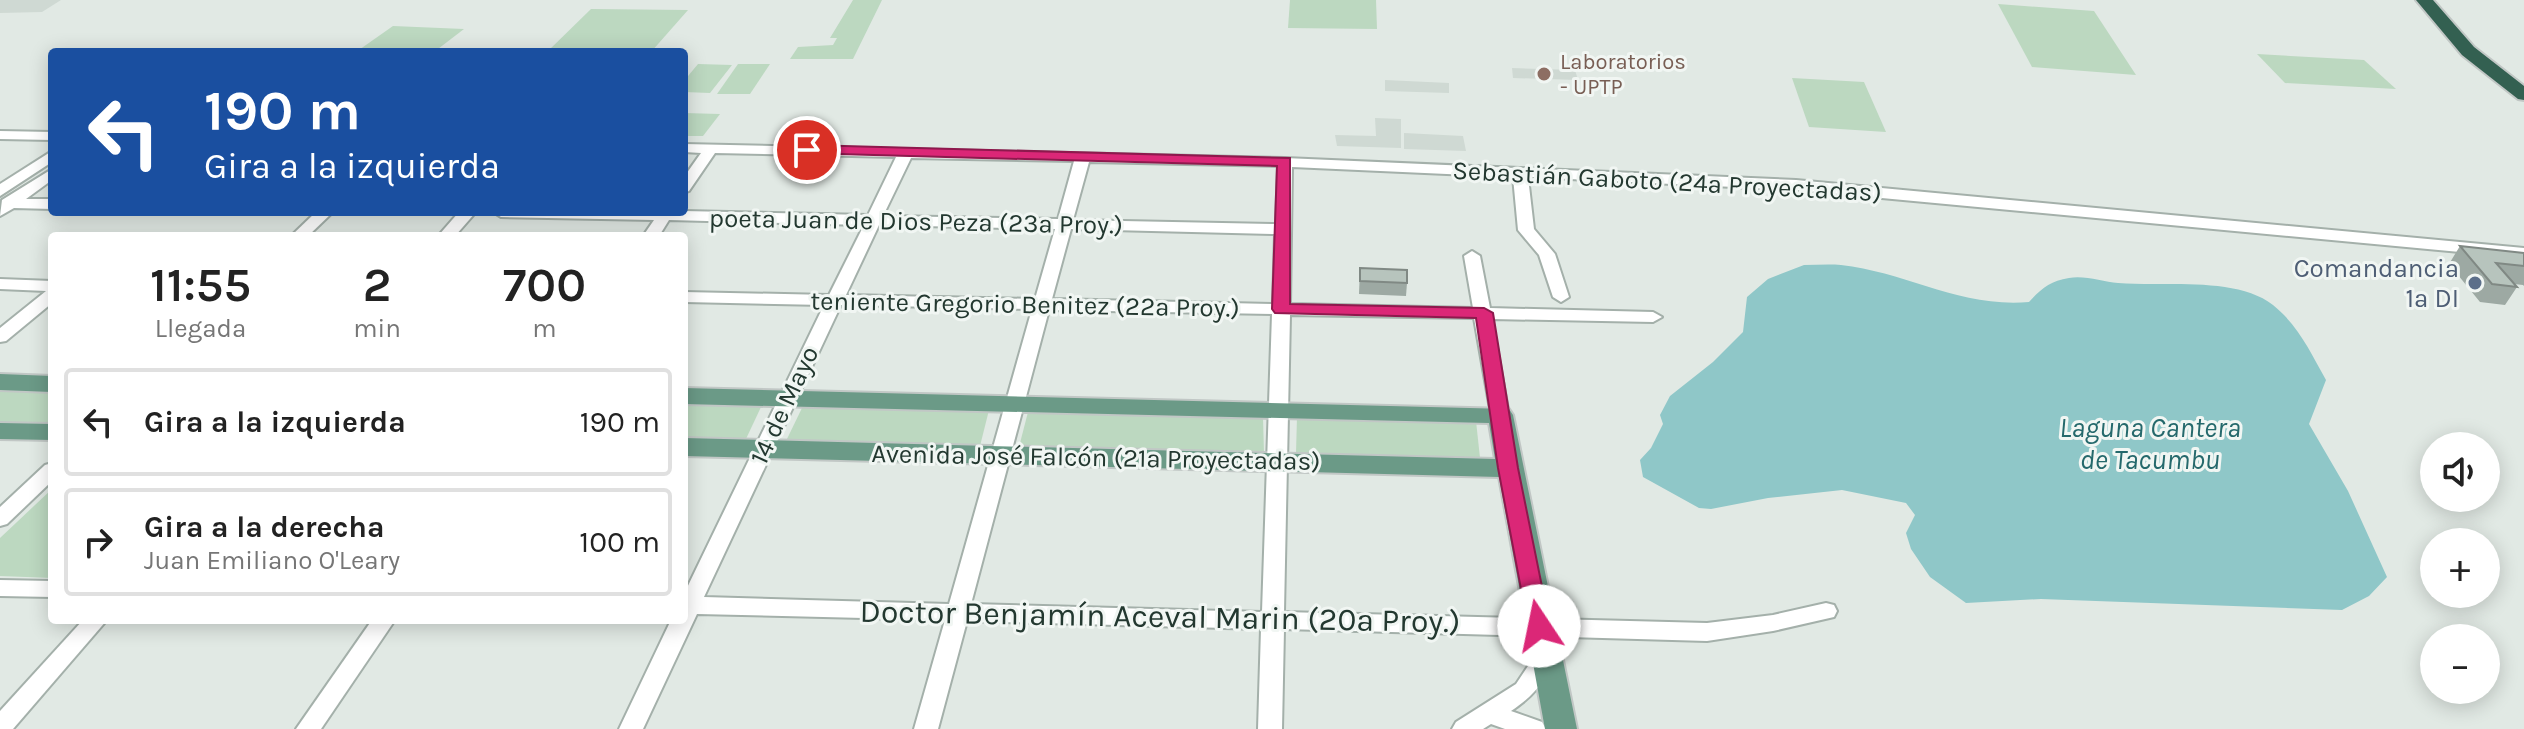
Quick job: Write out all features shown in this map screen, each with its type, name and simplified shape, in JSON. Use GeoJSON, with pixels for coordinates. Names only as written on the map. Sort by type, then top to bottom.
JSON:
{"type":"FeatureCollection","features":[{"type":"Feature","properties":{"kind":"highway"},"geometry":{"type":"LineString","coordinates":[[2424,0],[2468,51],[2524,95]]}},
{"type":"Feature","properties":{"kind":"highway"},"geometry":{"type":"LineString","coordinates":[[2443,0],[2470,37],[2524,82]]}},
{"type":"Feature","properties":{"kind":"main road"},"geometry":{"type":"LineString","coordinates":[[0,382],[48,384]]}},
{"type":"Feature","properties":{"kind":"main road","name":"Avenida José Falcón (21ª Proyectadas)"},"geometry":{"type":"LineString","coordinates":[[688,396],[1500,415]]}},
{"type":"Feature","properties":{"kind":"main road"},"geometry":{"type":"LineString","coordinates":[[1500,415],[1561,729]]}},
{"type":"Feature","properties":{"kind":"main road"},"geometry":{"type":"LineString","coordinates":[[0,431],[48,432]]}},
{"type":"Feature","properties":{"kind":"main road","name":"Avenida José Falcón (21ª Proyectadas)"},"geometry":{"type":"LineString","coordinates":[[688,447],[1508,468]]}},
{"type":"Feature","properties":{"kind":"street"},"geometry":{"type":"LineString","coordinates":[[0,132],[48,133]]}},
{"type":"Feature","properties":{"kind":"street"},"geometry":{"type":"LineString","coordinates":[[688,148],[711,149]]}},
{"type":"Feature","properties":{"kind":"street"},"geometry":{"type":"LineString","coordinates":[[688,182],[711,149]]}},
{"type":"Feature","properties":{"kind":"street","name":"Sebastián Gaboto (24ª Proyectadas)"},"geometry":{"type":"LineString","coordinates":[[711,149],[1285,162],[1796,185],[2524,253]]}},
{"type":"Feature","properties":{"kind":"street","name":"14 de Mayo"},"geometry":{"type":"LineString","coordinates":[[688,606],[906,152]]}},
{"type":"Feature","properties":{"kind":"street"},"geometry":{"type":"LineString","coordinates":[[926,729],[1083,156]]}},
{"type":"Feature","properties":{"kind":"street"},"geometry":{"type":"LineString","coordinates":[[3,202],[48,159]]}},
{"type":"Feature","properties":{"kind":"street"},"geometry":{"type":"LineString","coordinates":[[1270,729],[1285,162]]}},
{"type":"Feature","properties":{"kind":"street"},"geometry":{"type":"LineString","coordinates":[[1520,171],[1526,230],[1547,254],[1561,297]]}},
{"type":"Feature","properties":{"kind":"street"},"geometry":{"type":"LineString","coordinates":[[3,202],[48,175]]}},
{"type":"Feature","properties":{"kind":"street"},"geometry":{"type":"LineString","coordinates":[[3,202],[48,204]]}},
{"type":"Feature","properties":{"kind":"street","name":"poeta Juan de Dios Peza (23ª Proy.)"},"geometry":{"type":"LineString","coordinates":[[688,215],[1283,229]]}},
{"type":"Feature","properties":{"kind":"street"},"geometry":{"type":"LineString","coordinates":[[303,232],[321,216]]}},
{"type":"Feature","properties":{"kind":"street"},"geometry":{"type":"LineString","coordinates":[[450,232],[464,216]]}},
{"type":"Feature","properties":{"kind":"street"},"geometry":{"type":"LineString","coordinates":[[1472,256],[1500,415]]}},
{"type":"Feature","properties":{"kind":"street"},"geometry":{"type":"LineString","coordinates":[[0,284],[48,286]]}},
{"type":"Feature","properties":{"kind":"street"},"geometry":{"type":"LineString","coordinates":[[0,337],[48,297]]}},
{"type":"Feature","properties":{"kind":"street","name":"teniente Gregorio Benitez (22ª Proy.)"},"geometry":{"type":"LineString","coordinates":[[688,297],[1653,317]]}},
{"type":"Feature","properties":{"kind":"street"},"geometry":{"type":"LineString","coordinates":[[0,519],[48,474]]}},
{"type":"Feature","properties":{"kind":"street"},"geometry":{"type":"LineString","coordinates":[[0,588],[48,589]]}},
{"type":"Feature","properties":{"kind":"street","name":"Doctor Benjamín Aceval Marin (20ª Proy.)"},"geometry":{"type":"LineString","coordinates":[[688,612],[958,611],[1707,632],[1773,623],[1826,611]]}},
{"type":"Feature","properties":{"kind":"street"},"geometry":{"type":"LineString","coordinates":[[0,727],[92,624]]}},
{"type":"Feature","properties":{"kind":"street"},"geometry":{"type":"LineString","coordinates":[[308,729],[381,624]]}},
{"type":"Feature","properties":{"kind":"street","name":"14 de Mayo"},"geometry":{"type":"LineString","coordinates":[[631,729],[679,624]]}},
{"type":"Feature","properties":{"kind":"street"},"geometry":{"type":"LineString","coordinates":[[1464,729],[1530,685],[1546,657]]}},
{"type":"Feature","properties":{"kind":"street"},"geometry":{"type":"LineString","coordinates":[[1490,714],[1534,729]]}},
{"type":"Feature","properties":{"kind":"shaded area"},"geometry":{"type":"Polygon","coordinates":[[[0,0],[61,0],[42,12],[0,13],[0,0]]]}},
{"type":"Feature","properties":{"kind":"shaded area","name":"Laboratorios - UPTP"},"geometry":{"type":"Polygon","coordinates":[[[1512,68],[1575,70],[1578,80],[1513,78],[1512,68]]]}},
{"type":"Feature","properties":{"kind":"shaded area"},"geometry":{"type":"Polygon","coordinates":[[[1385,80],[1449,83],[1449,93],[1385,91],[1385,80]]]}},
{"type":"Feature","properties":{"kind":"shaded area"},"geometry":{"type":"Polygon","coordinates":[[[1375,118],[1401,119],[1401,148],[1337,146],[1335,135],[1376,136],[1375,118]]]}},
{"type":"Feature","properties":{"kind":"shaded area"},"geometry":{"type":"Polygon","coordinates":[[[1404,133],[1463,136],[1466,151],[1404,149],[1404,133]]]}},
{"type":"Feature","properties":{"kind":"green space"},"geometry":{"type":"Polygon","coordinates":[[[853,0],[882,0],[853,59],[790,59],[798,47],[833,45],[837,38],[830,38],[853,0]]]}},
{"type":"Feature","properties":{"kind":"green space"},"geometry":{"type":"Polygon","coordinates":[[[1290,0],[1376,0],[1377,29],[1288,28],[1290,0]]]}},
{"type":"Feature","properties":{"kind":"green space"},"geometry":{"type":"Polygon","coordinates":[[[1998,4],[2094,11],[2136,75],[2032,67],[1998,4]]]}},
{"type":"Feature","properties":{"kind":"green space"},"geometry":{"type":"Polygon","coordinates":[[[591,9],[688,10],[655,48],[551,48],[591,9]]]}},
{"type":"Feature","properties":{"kind":"green space"},"geometry":{"type":"Polygon","coordinates":[[[393,26],[464,29],[439,48],[362,48],[393,26]]]}},
{"type":"Feature","properties":{"kind":"green space"},"geometry":{"type":"Polygon","coordinates":[[[2257,54],[2364,60],[2396,89],[2285,83],[2257,54]]]}},
{"type":"Feature","properties":{"kind":"green space"},"geometry":{"type":"Polygon","coordinates":[[[698,64],[732,65],[710,93],[688,92],[688,76],[698,64]]]}},
{"type":"Feature","properties":{"kind":"green space"},"geometry":{"type":"Polygon","coordinates":[[[738,64],[770,64],[750,94],[717,94],[738,64]]]}},
{"type":"Feature","properties":{"kind":"green space"},"geometry":{"type":"Polygon","coordinates":[[[1792,78],[1864,82],[1886,132],[1809,127],[1792,78]]]}},
{"type":"Feature","properties":{"kind":"green space"},"geometry":{"type":"Polygon","coordinates":[[[688,113],[720,114],[703,136],[688,136],[688,113]]]}},
{"type":"Feature","properties":{"kind":"green space"},"geometry":{"type":"Polygon","coordinates":[[[0,389],[48,390],[48,424],[0,423],[0,389]]]}},
{"type":"Feature","properties":{"kind":"green space"},"geometry":{"type":"Polygon","coordinates":[[[688,405],[761,407],[745,441],[688,439],[688,405]]]}},
{"type":"Feature","properties":{"kind":"green space"},"geometry":{"type":"Polygon","coordinates":[[[802,408],[989,410],[980,446],[786,441],[802,408]]]}},
{"type":"Feature","properties":{"kind":"green space"},"geometry":{"type":"Polygon","coordinates":[[[1028,412],[1263,418],[1264,453],[1019,447],[1028,412]]]}},
{"type":"Feature","properties":{"kind":"green space"},"geometry":{"type":"Polygon","coordinates":[[[1297,417],[1476,421],[1480,458],[1296,453],[1297,417]]]}},
{"type":"Feature","properties":{"kind":"green space"},"geometry":{"type":"Polygon","coordinates":[[[48,493],[48,578],[0,576],[0,538],[48,493]]]}},
{"type":"Feature","properties":{"kind":"water","name":"Laguna Cantera de Tacumbu"},"geometry":{"type":"Polygon","coordinates":[[[1804,265],[1865,269],[1956,295],[2004,302],[2029,302],[2051,283],[2075,277],[2118,283],[2220,286],[2258,296],[2290,321],[2326,380],[2309,424],[2348,491],[2387,577],[2369,596],[2342,610],[2041,599],[1966,603],[1930,577],[1911,549],[1906,533],[1915,515],[1906,503],[1842,490],[1768,498],[1711,509],[1699,508],[1643,477],[1640,460],[1651,448],[1663,424],[1660,415],[1670,396],[1713,362],[1743,332],[1747,297],[1768,279],[1804,265]]]}},
{"type":"Feature","properties":{"kind":"building"},"geometry":{"type":"Polygon","coordinates":[[[2460,246],[2524,253],[2524,266],[2496,263],[2517,287],[2492,284],[2460,246]]]}},
{"type":"Feature","properties":{"kind":"building"},"geometry":{"type":"Polygon","coordinates":[[[1360,268],[1407,270],[1407,283],[1360,281],[1360,268]]]}},
{"type":"Feature","properties":{"kind":"place","name":"Laboratorios - UPTP"},"geometry":{"type":"Point","coordinates":[1544,74]}},
{"type":"Feature","properties":{"kind":"place","name":"Comandancia 1a DI"},"geometry":{"type":"Point","coordinates":[2475,283]}},
{"type":"Feature","properties":{"kind":"route"},"geometry":{"type":"LineString","coordinates":[[807,150],[1285,162],[1281,309],[1484,313],[1508,468],[1539,626]]}}]}
